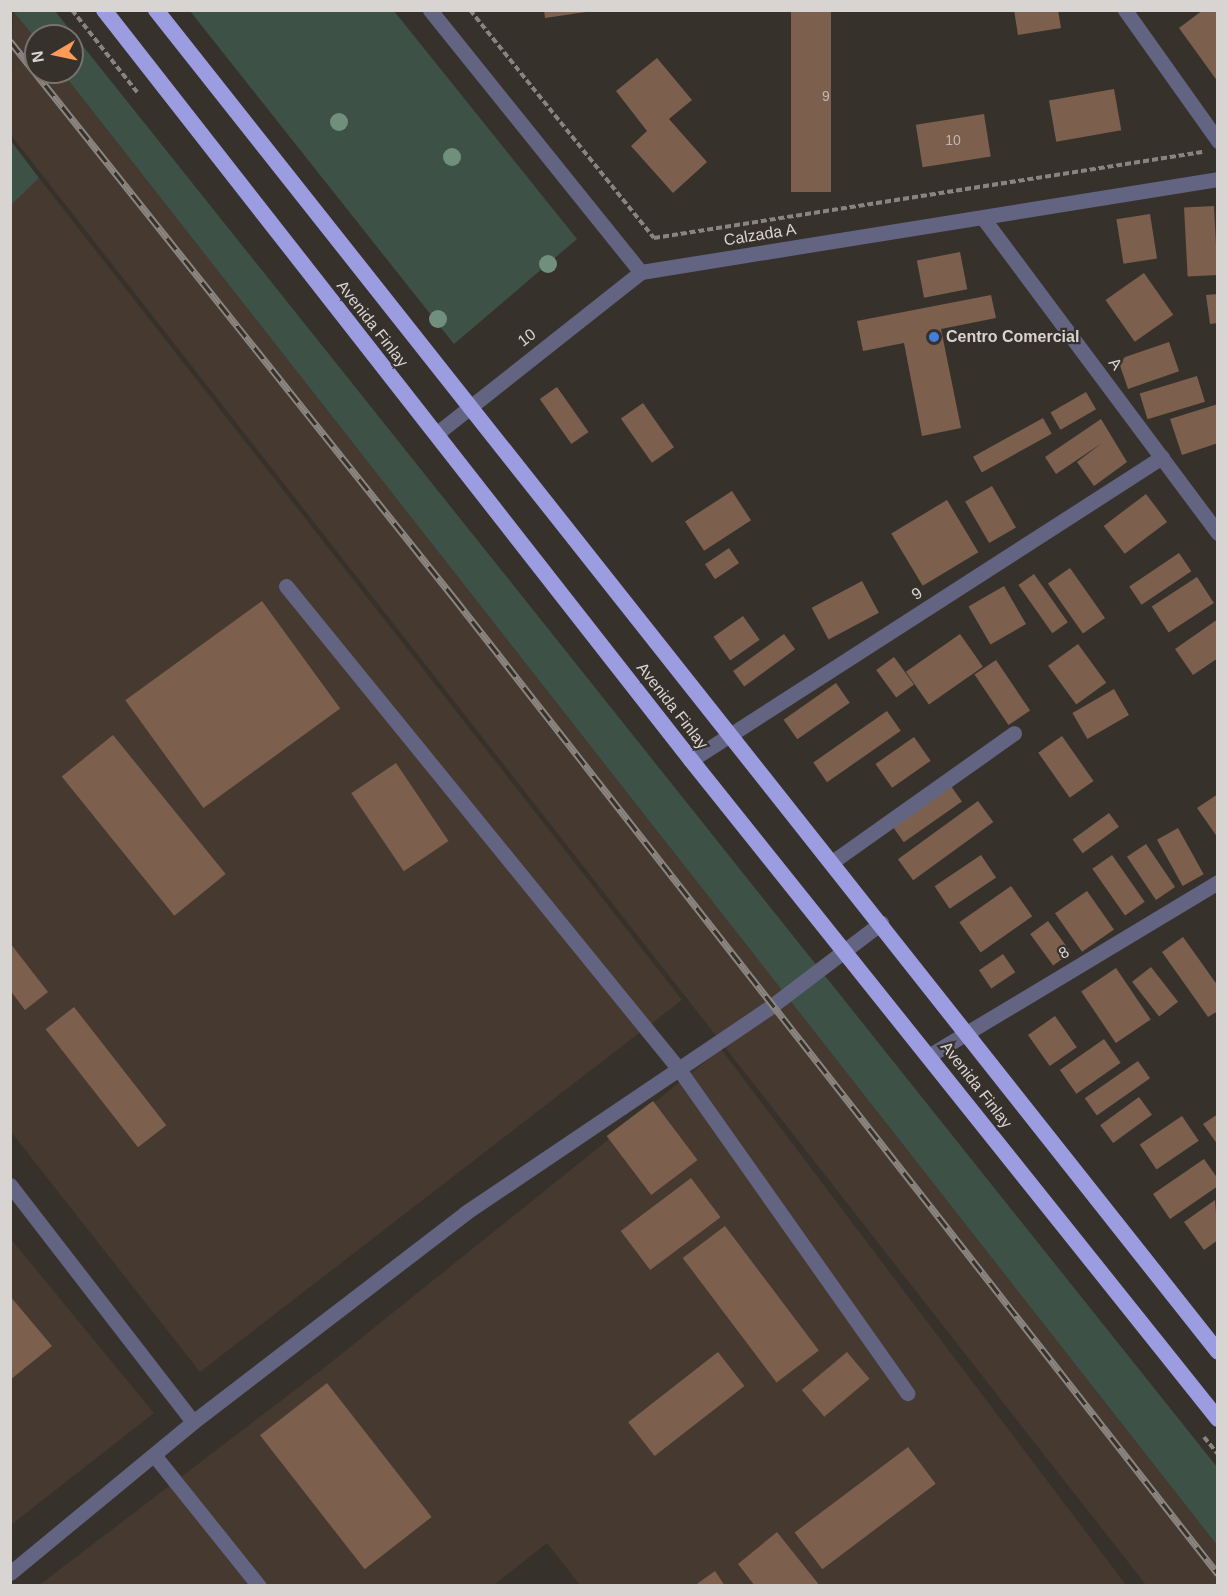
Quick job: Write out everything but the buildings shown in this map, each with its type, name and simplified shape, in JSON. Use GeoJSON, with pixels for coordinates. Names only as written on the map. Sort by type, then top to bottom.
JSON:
{"type":"FeatureCollection","features":[{"type":"Feature","properties":{"kind":"highway","name":"Avenida Finlay"},"geometry":{"type":"LineString","coordinates":[[104,10],[692,760],[1218,1419]]}},
{"type":"Feature","properties":{"kind":"highway","name":"Avenida Finlay"},"geometry":{"type":"LineString","coordinates":[[156,10],[729,736],[881,923],[1218,1352]]}},
{"type":"Feature","properties":{"kind":"street"},"geometry":{"type":"LineString","coordinates":[[430,10],[641,273]]}},
{"type":"Feature","properties":{"kind":"street"},"geometry":{"type":"LineString","coordinates":[[1125,10],[1212,146]]}},
{"type":"Feature","properties":{"kind":"street","name":"Calzada A"},"geometry":{"type":"LineString","coordinates":[[641,273],[1218,179]]}},
{"type":"Feature","properties":{"kind":"street","name":"A"},"geometry":{"type":"LineString","coordinates":[[983,218],[1218,533]]}},
{"type":"Feature","properties":{"kind":"street","name":"10"},"geometry":{"type":"LineString","coordinates":[[436,434],[470,405],[641,273]]}},
{"type":"Feature","properties":{"kind":"street","name":"9"},"geometry":{"type":"LineString","coordinates":[[692,760],[1162,457]]}},
{"type":"Feature","properties":{"kind":"street"},"geometry":{"type":"LineString","coordinates":[[286,586],[678,1068],[907,1393]]}},
{"type":"Feature","properties":{"kind":"street"},"geometry":{"type":"LineString","coordinates":[[832,862],[1014,733]]}},
{"type":"Feature","properties":{"kind":"street","name":"8"},"geometry":{"type":"LineString","coordinates":[[930,1056],[1218,882]]}},
{"type":"Feature","properties":{"kind":"street"},"geometry":{"type":"LineString","coordinates":[[10,1573],[193,1422],[465,1213],[773,1005],[881,923]]}},
{"type":"Feature","properties":{"kind":"street"},"geometry":{"type":"LineString","coordinates":[[10,1185],[193,1422]]}},
{"type":"Feature","properties":{"kind":"street"},"geometry":{"type":"LineString","coordinates":[[154,1455],[260,1586]]}},
{"type":"Feature","properties":{"kind":"path"},"geometry":{"type":"LineString","coordinates":[[470,10],[654,238],[1212,146]]}},
{"type":"Feature","properties":{"kind":"shaded area"},"geometry":{"type":"Polygon","coordinates":[[[13,10],[24,24],[24,84],[71,84],[1217,1545],[1217,1585],[1146,1585],[11,135],[13,10]]]}},
{"type":"Feature","properties":{"kind":"shaded area"},"geometry":{"type":"Polygon","coordinates":[[[39,178],[682,1000],[200,1372],[11,1132],[10,205],[39,178]]]}},
{"type":"Feature","properties":{"kind":"shaded area"},"geometry":{"type":"Polygon","coordinates":[[[721,1049],[1126,1585],[580,1585],[547,1543],[494,1585],[38,1586],[324,1368],[721,1049]]]}},
{"type":"Feature","properties":{"kind":"shaded area"},"geometry":{"type":"Polygon","coordinates":[[[10,1238],[154,1413],[11,1525],[10,1525],[10,1238]]]}},
{"type":"Feature","properties":{"kind":"green space"},"geometry":{"type":"Polygon","coordinates":[[[13,11],[55,11],[65,24],[24,24],[13,11]]]}},
{"type":"Feature","properties":{"kind":"green space"},"geometry":{"type":"Polygon","coordinates":[[[190,11],[394,11],[577,239],[454,344],[190,11]]]}},
{"type":"Feature","properties":{"kind":"green space"},"geometry":{"type":"Polygon","coordinates":[[[84,47],[1217,1467],[1217,1545],[71,84],[84,84],[84,47]]]}},
{"type":"Feature","properties":{"kind":"green space"},"geometry":{"type":"Polygon","coordinates":[[[11,141],[39,178],[11,205],[11,141]]]}},
{"type":"Feature","properties":{"kind":"railway"},"geometry":{"type":"LineString","coordinates":[[10,41],[455,599],[1218,1574]]}},
{"type":"Feature","properties":{"kind":"place","name":"Centro Comercial"},"geometry":{"type":"Point","coordinates":[934,337]}}]}
